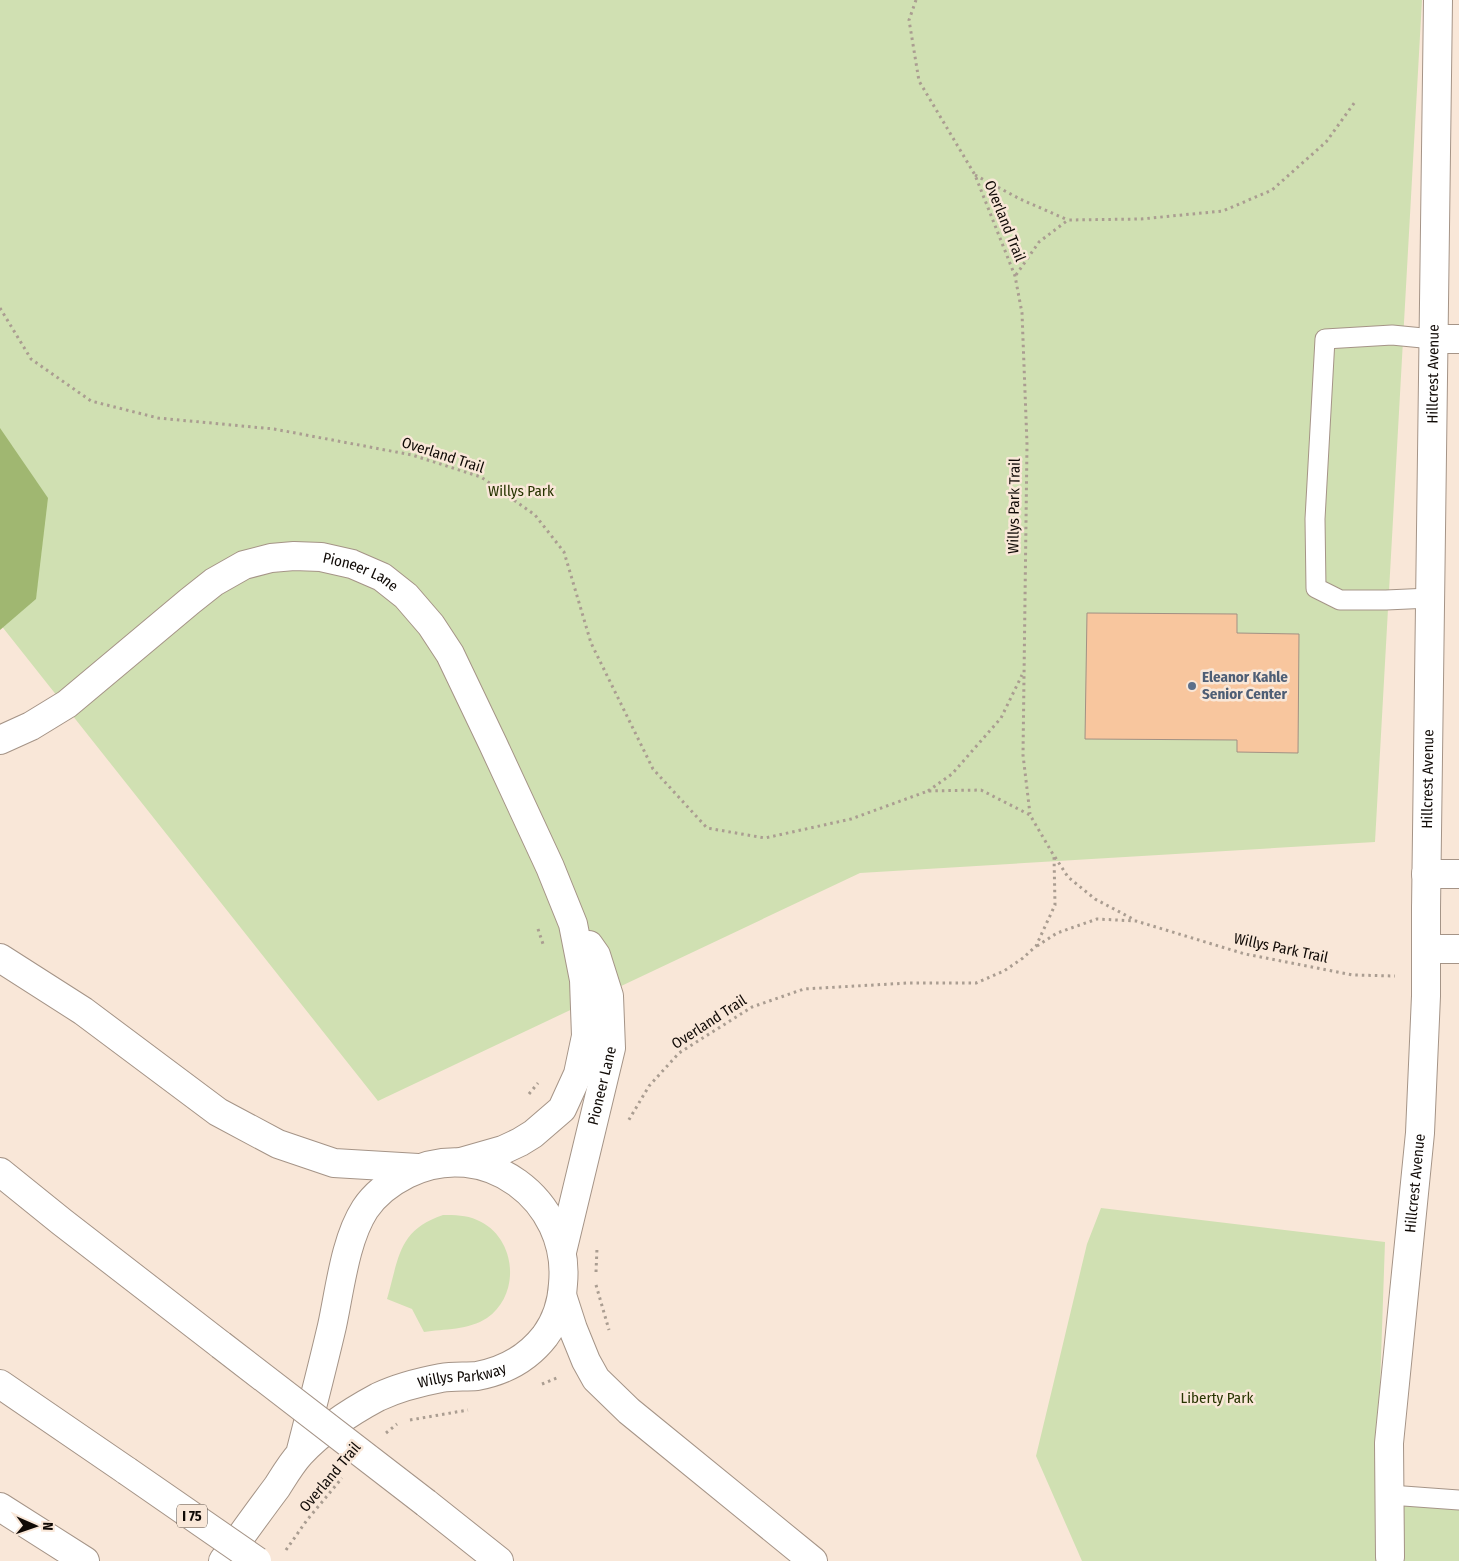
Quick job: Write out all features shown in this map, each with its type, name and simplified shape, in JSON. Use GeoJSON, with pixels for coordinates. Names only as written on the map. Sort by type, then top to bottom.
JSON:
{"type":"FeatureCollection","features":[{"type":"Feature","properties":{"kind":"main road","name":"Hillcrest Avenue"},"geometry":{"type":"LineString","coordinates":[[1390,1559],[1389,1443],[1420,1133],[1426,977],[1430,598],[1446,339],[1438,0]]}},
{"type":"Feature","properties":{"kind":"main road","name":"Pioneer Lane"},"geometry":{"type":"LineString","coordinates":[[0,740],[31,726],[66,704],[214,582],[244,565],[271,558],[294,556],[321,557],[352,564],[382,577],[406,596],[431,625],[450,654],[546,858],[573,924],[585,989],[586,1036],[578,1074],[562,1109],[520,1142],[503,1150],[461,1162]]}},
{"type":"Feature","properties":{"kind":"main road"},"geometry":{"type":"LineString","coordinates":[[1426,874],[1459,874]]}},
{"type":"Feature","properties":{"kind":"main road","name":"Pioneer Lane"},"geometry":{"type":"LineString","coordinates":[[562,1252],[611,1048],[609,996],[596,955],[573,924]]}},
{"type":"Feature","properties":{"kind":"main road"},"geometry":{"type":"LineString","coordinates":[[1426,949],[1459,949]]}},
{"type":"Feature","properties":{"kind":"main road"},"geometry":{"type":"LineString","coordinates":[[0,958],[84,1011],[218,1112],[278,1144],[334,1163],[418,1168]]}},
{"type":"Feature","properties":{"kind":"main road"},"geometry":{"type":"LineString","coordinates":[[461,1162],[480,1165],[499,1172],[516,1181],[532,1194],[546,1211],[556,1231],[562,1252]]}},
{"type":"Feature","properties":{"kind":"main road","name":"Willys Parkway"},"geometry":{"type":"LineString","coordinates":[[300,1454],[326,1349],[348,1244],[356,1225],[366,1208],[379,1193],[397,1179],[418,1168],[440,1163],[461,1162]]}},
{"type":"Feature","properties":{"kind":"main road"},"geometry":{"type":"LineString","coordinates":[[0,1172],[500,1561]]}},
{"type":"Feature","properties":{"kind":"main road","name":"Willys Parkway"},"geometry":{"type":"LineString","coordinates":[[223,1561],[300,1454],[352,1412],[381,1396],[412,1385],[443,1378],[476,1376],[496,1372],[515,1363],[532,1350],[546,1335],[556,1316],[562,1295],[564,1274],[562,1252]]}},
{"type":"Feature","properties":{"kind":"main road"},"geometry":{"type":"LineString","coordinates":[[562,1295],[573,1330],[596,1379],[629,1411],[812,1561]]}},
{"type":"Feature","properties":{"kind":"main road","name":"I 75"},"geometry":{"type":"LineString","coordinates":[[0,1384],[256,1561]]}},
{"type":"Feature","properties":{"kind":"main road"},"geometry":{"type":"LineString","coordinates":[[0,1507],[77,1555]]}},
{"type":"Feature","properties":{"kind":"lane"},"geometry":{"type":"LineString","coordinates":[[1430,598],[1340,600],[1316,588],[1315,519],[1325,339],[1392,335],[1446,339]]}},
{"type":"Feature","properties":{"kind":"lane"},"geometry":{"type":"LineString","coordinates":[[1390,1495],[1459,1500]]}},
{"type":"Feature","properties":{"kind":"path"},"geometry":{"type":"LineString","coordinates":[[916,0],[909,20],[919,81],[975,175],[1020,199],[1068,220],[1141,219],[1223,212],[1272,190],[1326,142],[1355,102]]}},
{"type":"Feature","properties":{"kind":"path","name":"Overland Trail"},"geometry":{"type":"LineString","coordinates":[[975,175],[1015,276]]}},
{"type":"Feature","properties":{"kind":"path"},"geometry":{"type":"LineString","coordinates":[[1015,276],[1039,242],[1068,220]]}},
{"type":"Feature","properties":{"kind":"path","name":"Willys Park Trail"},"geometry":{"type":"LineString","coordinates":[[1015,276],[1022,313],[1027,444],[1023,755],[1030,815]]}},
{"type":"Feature","properties":{"kind":"path","name":"Overland Trail"},"geometry":{"type":"LineString","coordinates":[[0,308],[31,359],[91,401],[158,418],[274,429],[412,455],[481,476],[535,514],[564,552],[591,643],[653,768],[707,828],[765,838],[851,819],[928,791],[952,774],[1001,718],[1023,672]]}},
{"type":"Feature","properties":{"kind":"path","name":"Overland Trail"},"geometry":{"type":"LineString","coordinates":[[625,1125],[649,1086],[679,1053],[752,1007],[804,989],[976,982],[1004,972],[1036,946],[1055,905],[1054,856],[1030,815],[981,790],[928,791]]}},
{"type":"Feature","properties":{"kind":"path","name":"Willys Park Trail"},"geometry":{"type":"LineString","coordinates":[[1054,856],[1068,877],[1095,899],[1136,920],[1245,954],[1353,975],[1426,977]]}},
{"type":"Feature","properties":{"kind":"path","name":"Willys Park Trail"},"geometry":{"type":"LineString","coordinates":[[1036,946],[1057,933],[1097,919],[1136,920]]}},
{"type":"Feature","properties":{"kind":"path"},"geometry":{"type":"LineString","coordinates":[[539,1385],[557,1379],[614,1344],[595,1285],[597,1242]]}},
{"type":"Feature","properties":{"kind":"path"},"geometry":{"type":"LineString","coordinates":[[409,1420],[476,1408]]}},
{"type":"Feature","properties":{"kind":"path"},"geometry":{"type":"LineString","coordinates":[[385,1434],[400,1422]]}},
{"type":"Feature","properties":{"kind":"path","name":"Overland Trail"},"geometry":{"type":"LineString","coordinates":[[284,1553],[307,1520],[345,1474]]}},
{"type":"Feature","properties":{"kind":"green space","name":"Willys Park"},"geometry":{"type":"Polygon","coordinates":[[[0,0],[1422,0],[1375,842],[860,873],[378,1101],[0,624],[0,0]]]}},
{"type":"Feature","properties":{"kind":"green space"},"geometry":{"type":"Polygon","coordinates":[[[0,428],[48,498],[36,599],[0,630],[0,428]]]}},
{"type":"Feature","properties":{"kind":"green space","name":"Liberty Park"},"geometry":{"type":"Polygon","coordinates":[[[1101,1208],[1385,1242],[1376,1503],[1459,1491],[1459,1561],[1082,1561],[1036,1456],[1087,1244],[1101,1208]]]}},
{"type":"Feature","properties":{"kind":"green space"},"geometry":{"type":"Polygon","coordinates":[[[443,1215],[469,1217],[490,1228],[500,1239],[507,1252],[510,1266],[510,1281],[506,1295],[498,1308],[487,1318],[464,1327],[424,1332],[412,1309],[387,1299],[398,1258],[409,1237],[428,1221],[443,1215]]]}},
{"type":"Feature","properties":{"kind":"building","name":"Eleanor Kahle Senior Center"},"geometry":{"type":"Polygon","coordinates":[[[1087,613],[1237,614],[1237,633],[1299,634],[1298,753],[1237,752],[1237,740],[1085,739],[1087,613]]]}},
{"type":"Feature","properties":{"kind":"place","name":"Eleanor Kahle Senior Center"},"geometry":{"type":"Point","coordinates":[1192,686]}}]}
